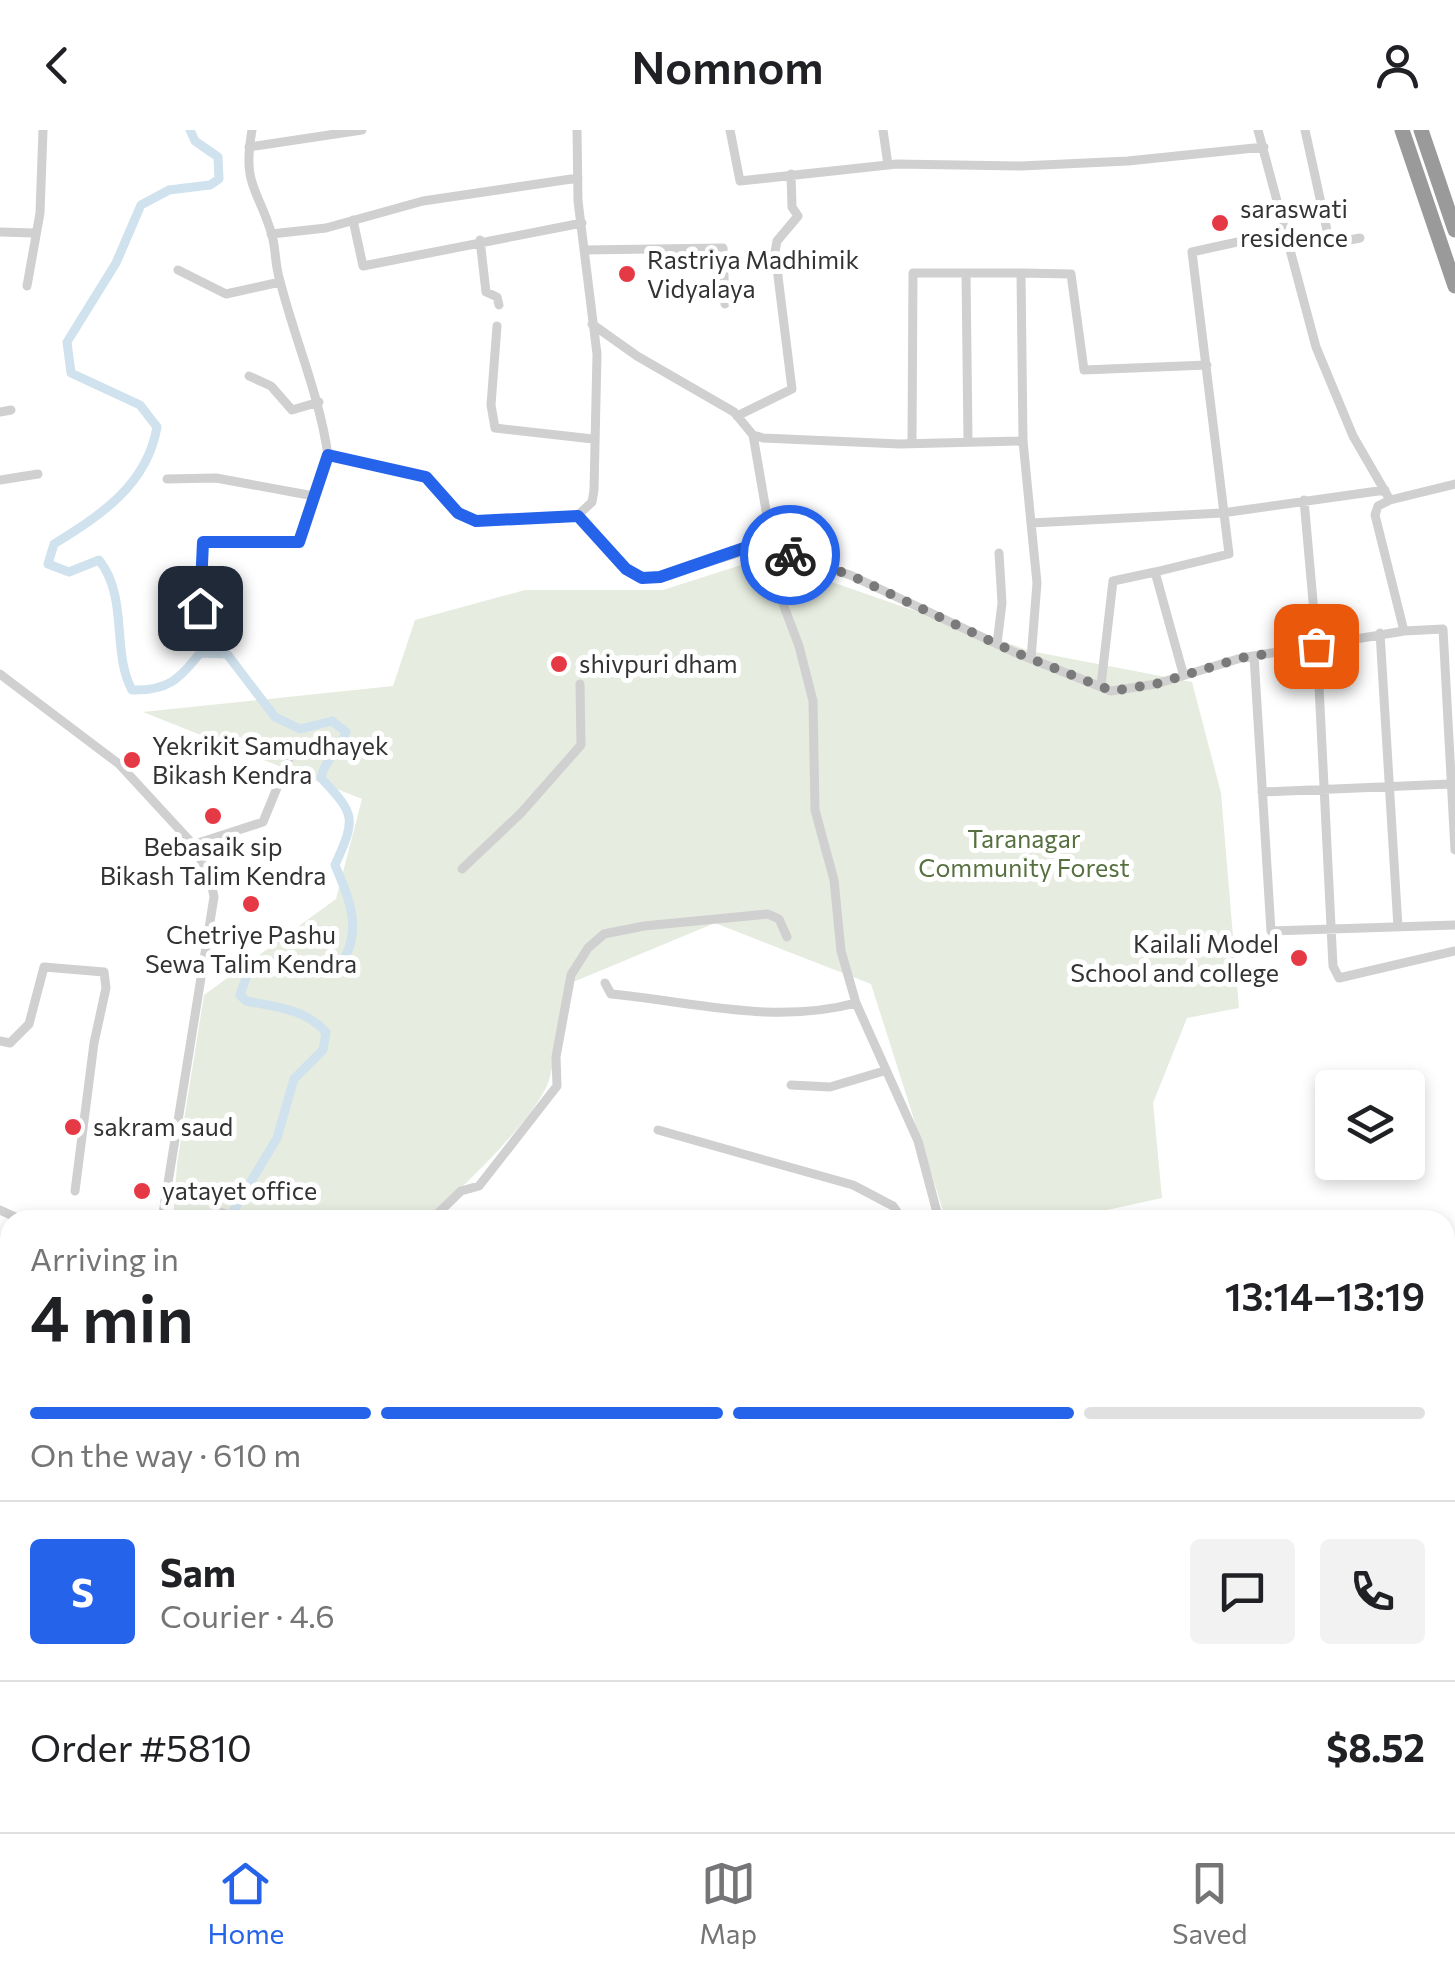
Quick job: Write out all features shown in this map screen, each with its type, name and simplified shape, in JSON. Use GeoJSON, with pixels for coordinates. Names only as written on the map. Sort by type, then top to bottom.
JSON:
{"type":"FeatureCollection","features":[{"type":"Feature","properties":{"kind":"highway"},"geometry":{"type":"LineString","coordinates":[[1402,130],[1455,286]]}},
{"type":"Feature","properties":{"kind":"highway"},"geometry":{"type":"LineString","coordinates":[[1420,130],[1455,230]]}},
{"type":"Feature","properties":{"kind":"street"},"geometry":{"type":"LineString","coordinates":[[28,286],[45,153],[43,130]]}},
{"type":"Feature","properties":{"kind":"street"},"geometry":{"type":"LineString","coordinates":[[193,618],[202,600],[203,542],[299,542],[328,455],[319,402],[280,282],[271,234],[254,197],[248,148],[252,130]]}},
{"type":"Feature","properties":{"kind":"street"},"geometry":{"type":"LineString","coordinates":[[248,148],[362,130]]}},
{"type":"Feature","properties":{"kind":"street"},"geometry":{"type":"LineString","coordinates":[[328,455],[426,477],[458,513],[476,521],[578,516],[592,502],[598,354],[584,250],[577,130]]}},
{"type":"Feature","properties":{"kind":"street"},"geometry":{"type":"LineString","coordinates":[[730,130],[740,180],[888,165],[1128,161],[1264,146]]}},
{"type":"Feature","properties":{"kind":"street"},"geometry":{"type":"LineString","coordinates":[[883,130],[888,165]]}},
{"type":"Feature","properties":{"kind":"street"},"geometry":{"type":"LineString","coordinates":[[1258,130],[1316,346],[1353,436],[1390,500]]}},
{"type":"Feature","properties":{"kind":"street"},"geometry":{"type":"LineString","coordinates":[[1305,130],[1330,244],[1360,238]]}},
{"type":"Feature","properties":{"kind":"street"},"geometry":{"type":"LineString","coordinates":[[738,416],[792,389],[775,252],[778,241],[798,216],[792,207],[791,174]]}},
{"type":"Feature","properties":{"kind":"street"},"geometry":{"type":"LineString","coordinates":[[271,234],[353,220],[423,201],[578,178]]}},
{"type":"Feature","properties":{"kind":"street"},"geometry":{"type":"LineString","coordinates":[[353,220],[362,266],[582,223]]}},
{"type":"Feature","properties":{"kind":"street"},"geometry":{"type":"LineString","coordinates":[[0,232],[34,233]]}},
{"type":"Feature","properties":{"kind":"street"},"geometry":{"type":"LineString","coordinates":[[1102,685],[1110,587],[1118,577],[1229,554],[1192,252],[1283,232]]}},
{"type":"Feature","properties":{"kind":"street"},"geometry":{"type":"LineString","coordinates":[[480,240],[486,292],[498,297],[499,304]]}},
{"type":"Feature","properties":{"kind":"street"},"geometry":{"type":"LineString","coordinates":[[584,250],[723,248],[726,304]]}},
{"type":"Feature","properties":{"kind":"street"},"geometry":{"type":"LineString","coordinates":[[178,270],[226,294],[280,282]]}},
{"type":"Feature","properties":{"kind":"street"},"geometry":{"type":"LineString","coordinates":[[912,441],[912,273],[1071,274],[1084,370],[1207,365]]}},
{"type":"Feature","properties":{"kind":"street"},"geometry":{"type":"LineString","coordinates":[[966,273],[968,441]]}},
{"type":"Feature","properties":{"kind":"street"},"geometry":{"type":"LineString","coordinates":[[1021,273],[1024,442],[1038,583],[1031,659]]}},
{"type":"Feature","properties":{"kind":"street"},"geometry":{"type":"LineString","coordinates":[[592,324],[738,416],[753,435],[768,522],[761,546],[799,646],[813,702],[815,810],[830,860],[841,950],[856,1003],[918,1140],[936,1210]]}},
{"type":"Feature","properties":{"kind":"street"},"geometry":{"type":"LineString","coordinates":[[498,326],[491,405],[495,428],[593,440]]}},
{"type":"Feature","properties":{"kind":"street"},"geometry":{"type":"LineString","coordinates":[[249,376],[271,386],[292,410],[319,402]]}},
{"type":"Feature","properties":{"kind":"street"},"geometry":{"type":"LineString","coordinates":[[753,435],[1024,442]]}},
{"type":"Feature","properties":{"kind":"street"},"geometry":{"type":"LineString","coordinates":[[0,480],[38,474]]}},
{"type":"Feature","properties":{"kind":"street"},"geometry":{"type":"LineString","coordinates":[[167,479],[216,478],[314,496]]}},
{"type":"Feature","properties":{"kind":"street"},"geometry":{"type":"LineString","coordinates":[[1404,631],[1375,515],[1378,506],[1455,484]]}},
{"type":"Feature","properties":{"kind":"street"},"geometry":{"type":"LineString","coordinates":[[1031,523],[1222,513],[1385,490]]}},
{"type":"Feature","properties":{"kind":"street"},"geometry":{"type":"LineString","coordinates":[[1304,500],[1333,966],[1339,978],[1455,951]]}},
{"type":"Feature","properties":{"kind":"street"},"geometry":{"type":"LineString","coordinates":[[578,516],[626,569],[642,578],[660,577],[761,546],[850,575],[1031,659],[1122,691],[1254,656],[1380,633],[1443,629],[1455,850]]}},
{"type":"Feature","properties":{"kind":"street"},"geometry":{"type":"LineString","coordinates":[[997,644],[1002,602],[1000,553]]}},
{"type":"Feature","properties":{"kind":"street"},"geometry":{"type":"LineString","coordinates":[[1155,572],[1183,673]]}},
{"type":"Feature","properties":{"kind":"street"},"geometry":{"type":"LineString","coordinates":[[1380,633],[1398,927]]}},
{"type":"Feature","properties":{"kind":"street"},"geometry":{"type":"LineString","coordinates":[[1254,656],[1268,927],[1273,933],[1455,925]]}},
{"type":"Feature","properties":{"kind":"street"},"geometry":{"type":"LineString","coordinates":[[0,674],[119,764],[192,845],[210,876],[214,897],[185,1055],[163,1210]]}},
{"type":"Feature","properties":{"kind":"street"},"geometry":{"type":"LineString","coordinates":[[462,869],[521,813],[581,746],[580,684]]}},
{"type":"Feature","properties":{"kind":"street"},"geometry":{"type":"LineString","coordinates":[[192,845],[263,822],[290,756]]}},
{"type":"Feature","properties":{"kind":"street"},"geometry":{"type":"LineString","coordinates":[[1262,792],[1450,784]]}},
{"type":"Feature","properties":{"kind":"street"},"geometry":{"type":"LineString","coordinates":[[442,1210],[461,1192],[478,1186],[557,1086],[556,1057],[571,975],[588,948],[604,934],[644,926],[768,914],[779,919],[786,937]]}},
{"type":"Feature","properties":{"kind":"street"},"geometry":{"type":"LineString","coordinates":[[0,1041],[10,1042],[29,1024],[44,967],[104,972],[106,988],[94,1043],[75,1191]]}},
{"type":"Feature","properties":{"kind":"street"},"geometry":{"type":"LineString","coordinates":[[606,983],[611,994],[745,1013],[792,1014],[856,1003]]}},
{"type":"Feature","properties":{"kind":"street"},"geometry":{"type":"LineString","coordinates":[[791,1085],[830,1087],[884,1070]]}},
{"type":"Feature","properties":{"kind":"street"},"geometry":{"type":"LineString","coordinates":[[658,1130],[853,1185],[896,1210]]}},
{"type":"Feature","properties":{"kind":"green space","name":"Taranagar Community Forest"},"geometry":{"type":"Polygon","coordinates":[[[763,558],[1030,651],[1192,682],[1221,793],[1239,1008],[1187,1018],[1153,1103],[1162,1198],[1107,1210],[943,1210],[871,984],[715,923],[573,982],[542,1095],[495,1153],[437,1210],[174,1210],[177,1164],[204,995],[336,899],[362,799],[143,712],[393,686],[415,620],[525,590],[663,590],[763,558]]]}},
{"type":"Feature","properties":{"kind":"waterway"},"geometry":{"type":"LineString","coordinates":[[190,130],[195,141],[218,157],[219,179],[210,185],[169,190],[141,205],[116,263],[67,342],[71,373],[140,405],[157,427],[152,447],[132,482],[105,510],[54,544],[48,564],[69,572],[99,560],[114,591],[122,659],[132,690],[171,682],[200,653],[227,654],[275,717],[300,729],[332,721],[346,732],[321,778],[341,801],[349,818],[347,837],[335,865],[352,916],[351,941],[339,967],[281,958],[248,972],[240,995],[246,1001],[299,1014],[326,1032],[323,1050],[294,1079],[277,1138],[234,1210]]}},
{"type":"Feature","properties":{"kind":"way so far"},"geometry":{"type":"LineString","coordinates":[[790,555],[850,575],[1014,652],[1112,691],[1156,684],[1241,658],[1316,646]]}},
{"type":"Feature","properties":{"kind":"place","name":"saraswati residence"},"geometry":{"type":"Point","coordinates":[1220,223]}},
{"type":"Feature","properties":{"kind":"place","name":"Rastriya Madhimik Vidyalaya"},"geometry":{"type":"Point","coordinates":[627,274]}},
{"type":"Feature","properties":{"kind":"place","name":"shivpuri dham"},"geometry":{"type":"Point","coordinates":[559,664]}},
{"type":"Feature","properties":{"kind":"place","name":"Yekrikit Samudhayek Bikash Kendra"},"geometry":{"type":"Point","coordinates":[132,760]}},
{"type":"Feature","properties":{"kind":"place","name":"Bebasaik sip Bikash Talim Kendra"},"geometry":{"type":"Point","coordinates":[213,816]}},
{"type":"Feature","properties":{"kind":"place","name":"Chetriye Pashu Sewa Talim Kendra"},"geometry":{"type":"Point","coordinates":[251,904]}},
{"type":"Feature","properties":{"kind":"place","name":"Kailali Model School and college"},"geometry":{"type":"Point","coordinates":[1299,958]}},
{"type":"Feature","properties":{"kind":"place","name":"sakram saud"},"geometry":{"type":"Point","coordinates":[73,1127]}},
{"type":"Feature","properties":{"kind":"place","name":"yatayet office"},"geometry":{"type":"Point","coordinates":[142,1191]}},
{"type":"Feature","properties":{"kind":"route"},"geometry":{"type":"LineString","coordinates":[[200,608],[203,542],[299,542],[328,455],[426,477],[458,513],[476,521],[538,521],[578,516],[626,569],[642,578],[660,577],[750,546],[790,555]]}}]}
